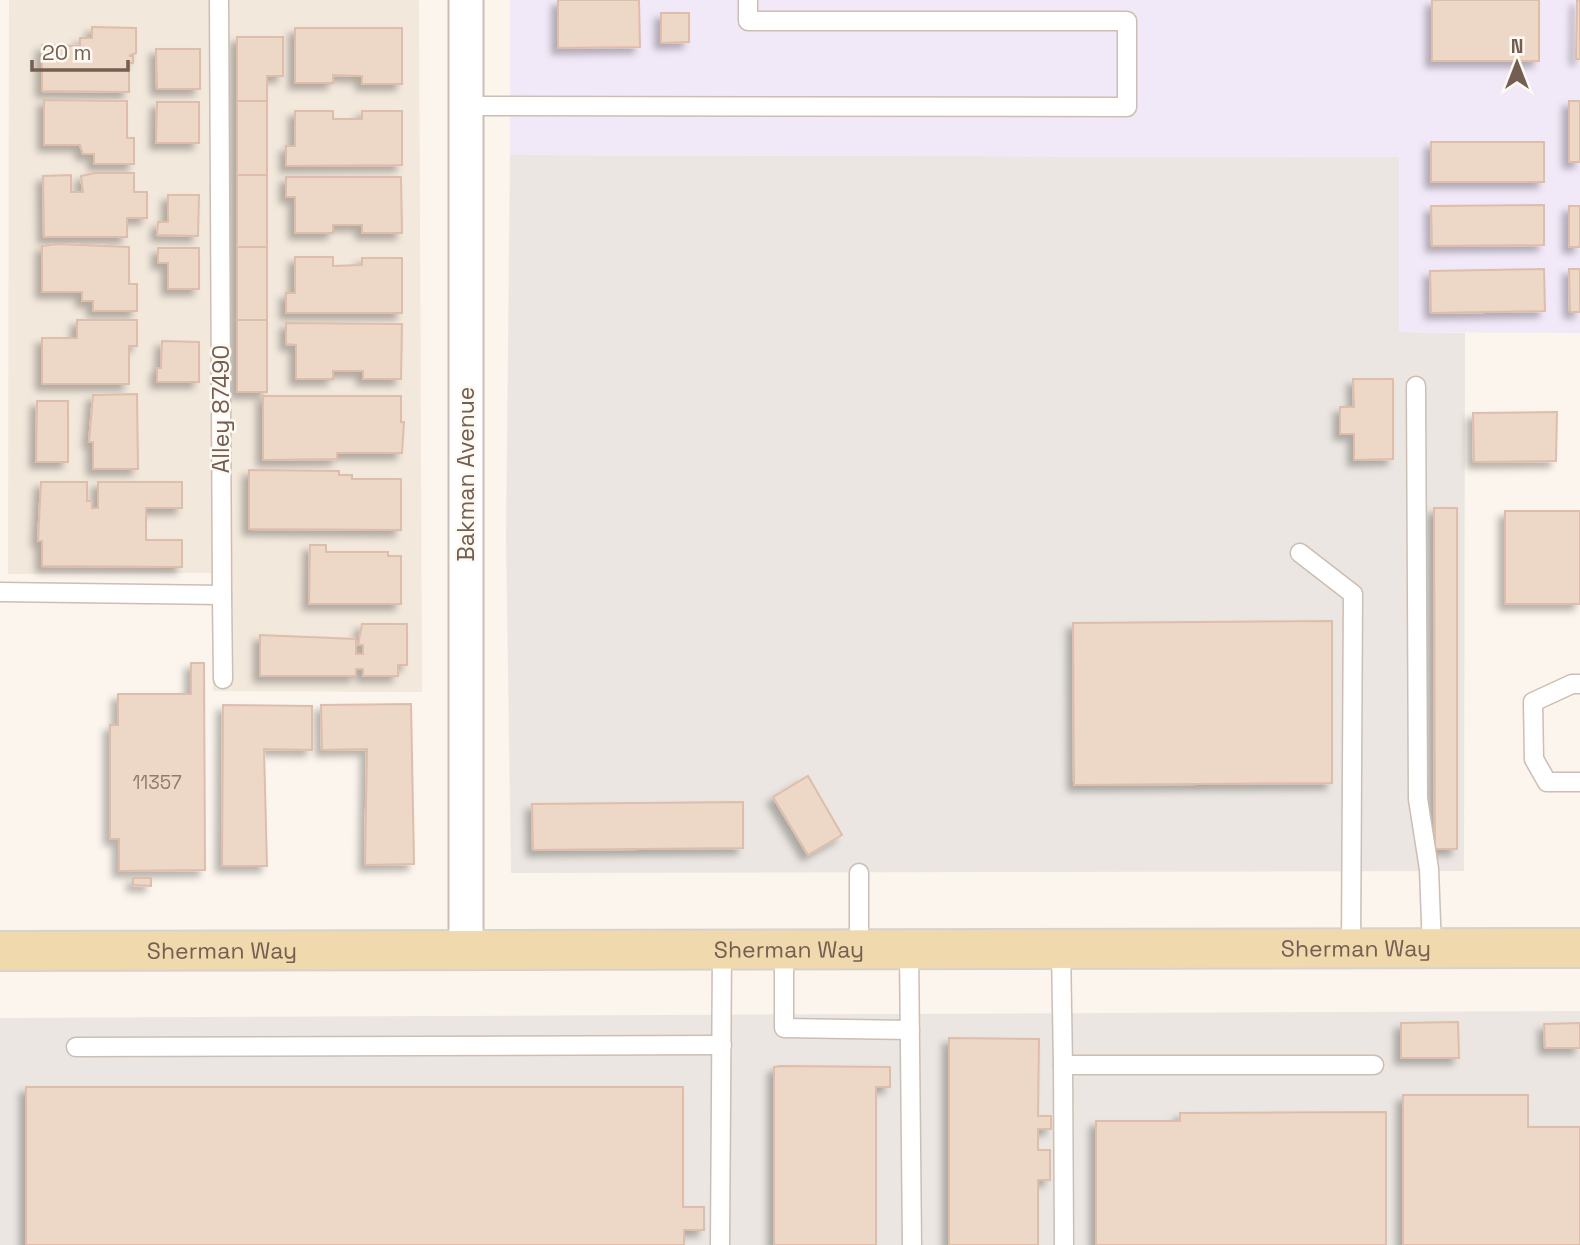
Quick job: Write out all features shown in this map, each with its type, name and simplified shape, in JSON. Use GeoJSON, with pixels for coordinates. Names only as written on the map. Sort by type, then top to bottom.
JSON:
{"type":"FeatureCollection","features":[{"type":"Feature","properties":{"kind":"main road","name":"Sherman Way"},"geometry":{"type":"LineString","coordinates":[[0,951],[1580,948]]}},
{"type":"Feature","properties":{"kind":"street","name":"Bakman Avenue"},"geometry":{"type":"LineString","coordinates":[[466,0],[466,949]]}},
{"type":"Feature","properties":{"kind":"lane","name":"Alley 87490"},"geometry":{"type":"LineString","coordinates":[[219,0],[223,679]]}},
{"type":"Feature","properties":{"kind":"lane"},"geometry":{"type":"LineString","coordinates":[[466,106],[1127,107],[1127,21],[748,21],[748,0]]}},
{"type":"Feature","properties":{"kind":"lane"},"geometry":{"type":"LineString","coordinates":[[1416,386],[1418,799],[1429,869],[1432,949]]}},
{"type":"Feature","properties":{"kind":"lane"},"geometry":{"type":"LineString","coordinates":[[1300,553],[1353,594],[1351,949]]}},
{"type":"Feature","properties":{"kind":"lane"},"geometry":{"type":"LineString","coordinates":[[0,592],[222,595]]}},
{"type":"Feature","properties":{"kind":"lane"},"geometry":{"type":"LineString","coordinates":[[1580,684],[1572,684],[1533,702],[1534,759],[1547,782],[1580,782]]}},
{"type":"Feature","properties":{"kind":"lane"},"geometry":{"type":"LineString","coordinates":[[859,873],[859,949]]}},
{"type":"Feature","properties":{"kind":"lane"},"geometry":{"type":"LineString","coordinates":[[784,949],[784,1028],[910,1030]]}},
{"type":"Feature","properties":{"kind":"lane"},"geometry":{"type":"LineString","coordinates":[[909,949],[912,1245]]}},
{"type":"Feature","properties":{"kind":"lane"},"geometry":{"type":"LineString","coordinates":[[1061,949],[1064,1245]]}},
{"type":"Feature","properties":{"kind":"lane"},"geometry":{"type":"LineString","coordinates":[[720,1245],[722,950]]}},
{"type":"Feature","properties":{"kind":"lane"},"geometry":{"type":"LineString","coordinates":[[76,1047],[722,1045]]}},
{"type":"Feature","properties":{"kind":"lane"},"geometry":{"type":"LineString","coordinates":[[1063,1065],[1374,1065]]}},
{"type":"Feature","properties":{"kind":"shaded area"},"geometry":{"type":"Polygon","coordinates":[[[9,0],[419,0],[422,692],[213,691],[211,573],[8,574],[9,0]]]}},
{"type":"Feature","properties":{"kind":"shaded area"},"geometry":{"type":"Polygon","coordinates":[[[510,0],[1580,0],[1580,333],[1399,332],[1399,157],[510,155],[510,0]]]}},
{"type":"Feature","properties":{"kind":"shaded area"},"geometry":{"type":"Polygon","coordinates":[[[510,155],[1399,157],[1399,332],[1465,333],[1464,871],[511,873],[506,537],[510,155]]]}},
{"type":"Feature","properties":{"kind":"shaded area"},"geometry":{"type":"Polygon","coordinates":[[[1580,1011],[1580,1245],[0,1245],[0,1018],[1580,1011]]]}},
{"type":"Feature","properties":{"kind":"building"},"geometry":{"type":"Polygon","coordinates":[[[558,0],[639,0],[640,47],[558,48],[558,0]]]}},
{"type":"Feature","properties":{"kind":"building"},"geometry":{"type":"Polygon","coordinates":[[[1432,0],[1539,0],[1539,61],[1432,61],[1432,0]]]}},
{"type":"Feature","properties":{"kind":"building"},"geometry":{"type":"Polygon","coordinates":[[[1577,0],[1580,0],[1580,59],[1576,59],[1577,0]]]}},
{"type":"Feature","properties":{"kind":"building"},"geometry":{"type":"Polygon","coordinates":[[[661,13],[689,13],[689,42],[661,43],[661,13]]]}},
{"type":"Feature","properties":{"kind":"building"},"geometry":{"type":"Polygon","coordinates":[[[92,27],[136,28],[136,53],[129,56],[133,56],[133,63],[129,63],[129,92],[42,91],[42,45],[80,46],[80,38],[92,38],[92,27]]]}},
{"type":"Feature","properties":{"kind":"building"},"geometry":{"type":"Polygon","coordinates":[[[295,28],[402,28],[402,84],[362,84],[362,76],[333,75],[333,83],[295,83],[295,28]]]}},
{"type":"Feature","properties":{"kind":"building"},"geometry":{"type":"Polygon","coordinates":[[[237,37],[283,37],[283,76],[267,76],[267,101],[237,101],[237,37]]]}},
{"type":"Feature","properties":{"kind":"building"},"geometry":{"type":"Polygon","coordinates":[[[156,49],[200,49],[200,89],[157,89],[156,49]]]}},
{"type":"Feature","properties":{"kind":"building"},"geometry":{"type":"Polygon","coordinates":[[[44,100],[127,101],[127,138],[134,138],[134,164],[94,164],[94,154],[83,154],[80,145],[44,145],[44,100]]]}},
{"type":"Feature","properties":{"kind":"building"},"geometry":{"type":"Polygon","coordinates":[[[237,101],[267,101],[267,175],[237,175],[237,101]]]}},
{"type":"Feature","properties":{"kind":"building"},"geometry":{"type":"Polygon","coordinates":[[[1569,101],[1580,101],[1580,162],[1569,162],[1569,101]]]}},
{"type":"Feature","properties":{"kind":"building"},"geometry":{"type":"Polygon","coordinates":[[[157,102],[199,102],[199,143],[156,143],[157,102]]]}},
{"type":"Feature","properties":{"kind":"building"},"geometry":{"type":"Polygon","coordinates":[[[295,111],[333,111],[333,119],[362,119],[362,111],[402,111],[402,165],[286,166],[286,146],[295,146],[295,111]]]}},
{"type":"Feature","properties":{"kind":"building"},"geometry":{"type":"Polygon","coordinates":[[[1431,142],[1544,142],[1544,182],[1431,182],[1431,142]]]}},
{"type":"Feature","properties":{"kind":"building"},"geometry":{"type":"Polygon","coordinates":[[[95,173],[134,173],[134,192],[147,192],[147,218],[127,218],[127,237],[44,237],[43,176],[71,175],[71,192],[83,192],[81,176],[95,173]]]}},
{"type":"Feature","properties":{"kind":"building"},"geometry":{"type":"Polygon","coordinates":[[[237,175],[267,175],[267,247],[237,247],[237,175]]]}},
{"type":"Feature","properties":{"kind":"building"},"geometry":{"type":"Polygon","coordinates":[[[286,177],[401,177],[402,233],[362,233],[362,225],[333,225],[333,233],[295,233],[295,197],[286,197],[286,177]]]}},
{"type":"Feature","properties":{"kind":"building"},"geometry":{"type":"Polygon","coordinates":[[[168,195],[199,195],[198,236],[157,235],[158,222],[168,222],[168,195]]]}},
{"type":"Feature","properties":{"kind":"building"},"geometry":{"type":"Polygon","coordinates":[[[1544,205],[1544,245],[1432,246],[1431,206],[1544,205]]]}},
{"type":"Feature","properties":{"kind":"building"},"geometry":{"type":"Polygon","coordinates":[[[1569,206],[1580,206],[1580,247],[1569,247],[1569,206]]]}},
{"type":"Feature","properties":{"kind":"building"},"geometry":{"type":"Polygon","coordinates":[[[57,244],[129,247],[129,284],[137,284],[137,311],[93,311],[93,301],[82,301],[82,292],[42,292],[42,246],[57,244]]]}},
{"type":"Feature","properties":{"kind":"building"},"geometry":{"type":"Polygon","coordinates":[[[237,247],[267,247],[267,320],[237,320],[237,247]]]}},
{"type":"Feature","properties":{"kind":"building"},"geometry":{"type":"Polygon","coordinates":[[[158,248],[199,248],[199,289],[168,289],[168,263],[158,263],[158,248]]]}},
{"type":"Feature","properties":{"kind":"building"},"geometry":{"type":"Polygon","coordinates":[[[295,257],[333,257],[333,266],[362,265],[362,258],[402,258],[402,313],[286,313],[286,293],[295,293],[295,257]]]}},
{"type":"Feature","properties":{"kind":"building"},"geometry":{"type":"Polygon","coordinates":[[[1544,269],[1545,311],[1431,313],[1430,271],[1544,269]]]}},
{"type":"Feature","properties":{"kind":"building"},"geometry":{"type":"Polygon","coordinates":[[[1569,269],[1580,269],[1580,312],[1570,312],[1569,269]]]}},
{"type":"Feature","properties":{"kind":"building"},"geometry":{"type":"Polygon","coordinates":[[[77,320],[137,320],[137,346],[129,346],[129,384],[42,384],[42,338],[77,338],[77,320]]]}},
{"type":"Feature","properties":{"kind":"building"},"geometry":{"type":"Polygon","coordinates":[[[237,320],[267,320],[267,392],[237,392],[237,320]]]}},
{"type":"Feature","properties":{"kind":"building"},"geometry":{"type":"Polygon","coordinates":[[[286,323],[402,324],[401,379],[363,379],[363,371],[333,371],[333,379],[296,379],[296,345],[286,344],[286,323]]]}},
{"type":"Feature","properties":{"kind":"building"},"geometry":{"type":"Polygon","coordinates":[[[162,341],[199,342],[199,382],[157,382],[157,368],[161,368],[162,341]]]}},
{"type":"Feature","properties":{"kind":"building"},"geometry":{"type":"Polygon","coordinates":[[[1353,379],[1393,379],[1393,459],[1354,460],[1354,434],[1340,434],[1340,407],[1354,407],[1353,379]]]}},
{"type":"Feature","properties":{"kind":"building"},"geometry":{"type":"Polygon","coordinates":[[[137,394],[138,469],[93,469],[93,442],[89,442],[93,395],[137,394]]]}},
{"type":"Feature","properties":{"kind":"building"},"geometry":{"type":"Polygon","coordinates":[[[263,396],[401,396],[401,422],[404,422],[402,453],[337,453],[337,459],[263,460],[263,396]]]}},
{"type":"Feature","properties":{"kind":"building"},"geometry":{"type":"Polygon","coordinates":[[[37,401],[68,401],[68,462],[36,462],[37,401]]]}},
{"type":"Feature","properties":{"kind":"building"},"geometry":{"type":"Polygon","coordinates":[[[1557,412],[1556,461],[1474,462],[1473,413],[1557,412]]]}},
{"type":"Feature","properties":{"kind":"building"},"geometry":{"type":"Polygon","coordinates":[[[249,470],[339,471],[339,475],[352,475],[352,479],[401,479],[401,530],[249,529],[249,470]]]}},
{"type":"Feature","properties":{"kind":"building"},"geometry":{"type":"Polygon","coordinates":[[[41,482],[87,482],[87,501],[92,501],[92,508],[98,508],[98,482],[182,482],[182,508],[146,508],[146,540],[182,540],[182,567],[42,566],[42,541],[38,541],[41,482]]]}},
{"type":"Feature","properties":{"kind":"building"},"geometry":{"type":"Polygon","coordinates":[[[1434,508],[1457,508],[1457,849],[1435,849],[1434,508]]]}},
{"type":"Feature","properties":{"kind":"building"},"geometry":{"type":"Polygon","coordinates":[[[1505,511],[1580,511],[1580,604],[1505,604],[1505,511]]]}},
{"type":"Feature","properties":{"kind":"building"},"geometry":{"type":"Polygon","coordinates":[[[310,545],[326,545],[326,552],[388,552],[388,556],[401,556],[401,604],[309,604],[310,545]]]}},
{"type":"Feature","properties":{"kind":"building"},"geometry":{"type":"Polygon","coordinates":[[[1332,621],[1332,783],[1074,785],[1073,623],[1332,621]]]}},
{"type":"Feature","properties":{"kind":"building"},"geometry":{"type":"Polygon","coordinates":[[[362,624],[407,624],[407,665],[398,665],[398,676],[363,676],[363,669],[356,669],[356,676],[260,676],[260,635],[356,639],[356,654],[363,654],[363,645],[358,645],[362,624]]]}},
{"type":"Feature","properties":{"kind":"building"},"geometry":{"type":"Polygon","coordinates":[[[191,663],[204,663],[205,870],[119,871],[119,839],[110,839],[110,725],[118,725],[118,694],[191,694],[191,663]]]}},
{"type":"Feature","properties":{"kind":"building"},"geometry":{"type":"Polygon","coordinates":[[[411,704],[414,864],[365,865],[367,749],[322,750],[321,705],[411,704]]]}},
{"type":"Feature","properties":{"kind":"building"},"geometry":{"type":"Polygon","coordinates":[[[223,705],[312,706],[312,750],[264,749],[267,866],[222,866],[223,705]]]}},
{"type":"Feature","properties":{"kind":"building"},"geometry":{"type":"Polygon","coordinates":[[[808,776],[842,835],[808,855],[773,797],[808,776]]]}},
{"type":"Feature","properties":{"kind":"building"},"geometry":{"type":"Polygon","coordinates":[[[743,802],[743,848],[533,850],[532,804],[743,802]]]}},
{"type":"Feature","properties":{"kind":"building"},"geometry":{"type":"Polygon","coordinates":[[[133,878],[151,878],[151,886],[133,885],[133,878]]]}},
{"type":"Feature","properties":{"kind":"building"},"geometry":{"type":"Polygon","coordinates":[[[1458,1022],[1459,1058],[1401,1058],[1401,1023],[1458,1022]]]}},
{"type":"Feature","properties":{"kind":"building"},"geometry":{"type":"Polygon","coordinates":[[[1580,1023],[1580,1048],[1545,1048],[1544,1024],[1580,1023]]]}},
{"type":"Feature","properties":{"kind":"building"},"geometry":{"type":"Polygon","coordinates":[[[949,1038],[1039,1039],[1038,1116],[1051,1116],[1051,1129],[1038,1129],[1038,1150],[1050,1150],[1050,1180],[1038,1180],[1038,1245],[949,1245],[949,1038]]]}},
{"type":"Feature","properties":{"kind":"building"},"geometry":{"type":"Polygon","coordinates":[[[774,1067],[890,1067],[890,1087],[876,1087],[876,1245],[774,1245],[774,1067]]]}},
{"type":"Feature","properties":{"kind":"building"},"geometry":{"type":"Polygon","coordinates":[[[26,1087],[683,1087],[683,1207],[704,1207],[704,1230],[684,1230],[684,1245],[26,1245],[26,1087]]]}},
{"type":"Feature","properties":{"kind":"building"},"geometry":{"type":"Polygon","coordinates":[[[1403,1095],[1528,1095],[1528,1127],[1580,1127],[1580,1245],[1403,1245],[1403,1095]]]}},
{"type":"Feature","properties":{"kind":"building"},"geometry":{"type":"Polygon","coordinates":[[[1386,1112],[1386,1245],[1096,1245],[1096,1121],[1180,1121],[1180,1113],[1386,1112]]]}}]}
